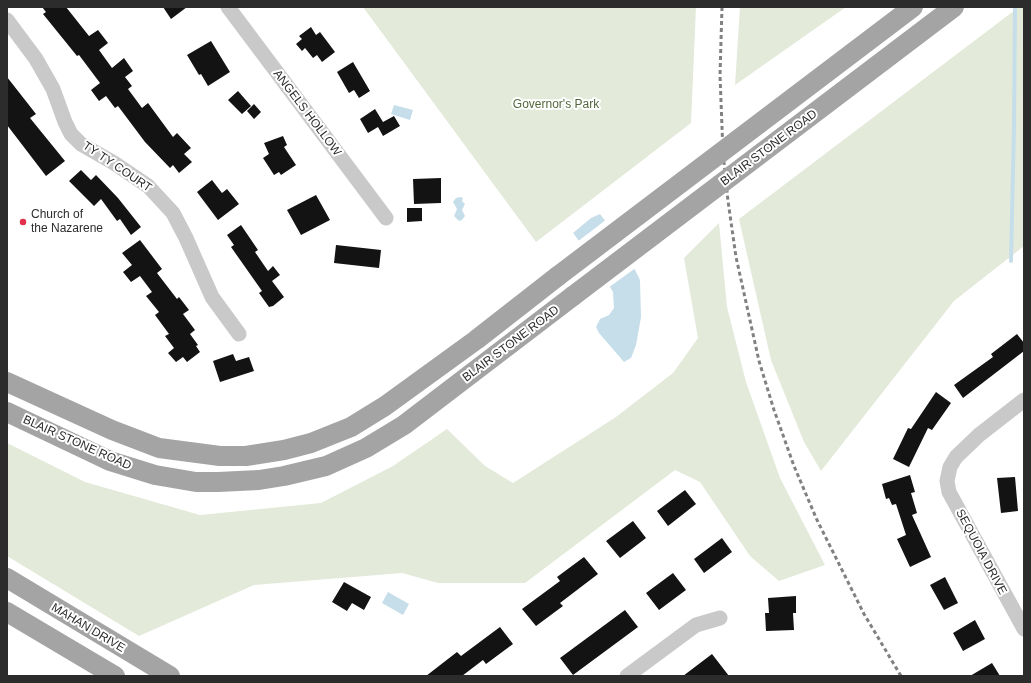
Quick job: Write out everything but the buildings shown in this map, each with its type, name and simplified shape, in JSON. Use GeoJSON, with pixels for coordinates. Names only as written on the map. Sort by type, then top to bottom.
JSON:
{"type":"FeatureCollection","features":[{"type":"Feature","properties":{"kind":"main road","name":"BLAIR STONE ROAD"},"geometry":{"type":"LineString","coordinates":[[7,382],[112,430],[159,448],[201,455],[246,456],[284,450],[311,443],[351,427],[385,406],[447,362],[913,7]]}},
{"type":"Feature","properties":{"kind":"main road","name":"BLAIR STONE ROAD"},"geometry":{"type":"LineString","coordinates":[[7,412],[110,461],[155,475],[196,482],[259,480],[326,466],[366,448],[404,425],[954,7]]}},
{"type":"Feature","properties":{"kind":"main road"},"geometry":{"type":"LineString","coordinates":[[447,362],[462,381]]}},
{"type":"Feature","properties":{"kind":"main road"},"geometry":{"type":"LineString","coordinates":[[155,475],[159,448]]}},
{"type":"Feature","properties":{"kind":"main road","name":"MAHAN DRIVE"},"geometry":{"type":"LineString","coordinates":[[7,578],[170,676]]}},
{"type":"Feature","properties":{"kind":"main road"},"geometry":{"type":"LineString","coordinates":[[7,612],[115,676]]}},
{"type":"Feature","properties":{"kind":"street","name":"ANGELS HOLLOW"},"geometry":{"type":"LineString","coordinates":[[228,7],[386,218]]}},
{"type":"Feature","properties":{"kind":"street","name":"TY TY COURT"},"geometry":{"type":"LineString","coordinates":[[7,20],[36,59],[53,89],[71,134],[81,144],[130,173],[148,186],[173,213],[186,238],[212,297],[239,334]]}},
{"type":"Feature","properties":{"kind":"street","name":"SEQUOIA DRIVE"},"geometry":{"type":"LineString","coordinates":[[1024,400],[979,435],[956,458],[948,472],[947,481],[949,492],[1024,629]]}},
{"type":"Feature","properties":{"kind":"street"},"geometry":{"type":"LineString","coordinates":[[627,676],[696,625],[720,618]]}},
{"type":"Feature","properties":{"kind":"green space","name":"Governor's Park"},"geometry":{"type":"Polygon","coordinates":[[[363,7],[696,7],[691,123],[536,242],[363,7]]]}},
{"type":"Feature","properties":{"kind":"green space"},"geometry":{"type":"Polygon","coordinates":[[[740,7],[846,7],[735,85],[740,7]]]}},
{"type":"Feature","properties":{"kind":"green space"},"geometry":{"type":"Polygon","coordinates":[[[1019,7],[1024,7],[1024,246],[954,301],[821,471],[804,442],[771,360],[739,219],[1019,7]]]}},
{"type":"Feature","properties":{"kind":"green space"},"geometry":{"type":"Polygon","coordinates":[[[719,223],[727,307],[746,382],[780,478],[825,565],[779,581],[750,556],[700,482],[675,470],[525,583],[438,583],[402,573],[254,585],[139,636],[7,556],[7,443],[85,482],[200,515],[321,503],[393,466],[447,429],[485,466],[513,483],[616,417],[673,373],[698,338],[684,258],[719,223]]]}},
{"type":"Feature","properties":{"kind":"water"},"geometry":{"type":"Polygon","coordinates":[[[394,105],[413,110],[410,120],[391,114],[394,105]]]}},
{"type":"Feature","properties":{"kind":"water"},"geometry":{"type":"Polygon","coordinates":[[[456,198],[463,198],[462,201],[465,204],[462,210],[465,216],[459,221],[454,216],[457,209],[453,202],[456,198]]]}},
{"type":"Feature","properties":{"kind":"water"},"geometry":{"type":"Polygon","coordinates":[[[600,214],[622,243],[640,280],[641,317],[636,345],[631,358],[624,362],[599,333],[596,327],[600,319],[609,315],[614,308],[613,292],[596,263],[573,233],[591,218],[600,214]]]}},
{"type":"Feature","properties":{"kind":"water"},"geometry":{"type":"Polygon","coordinates":[[[388,592],[409,604],[403,615],[382,603],[388,592]]]}},
{"type":"Feature","properties":{"kind":"pier"},"geometry":{"type":"Polygon","coordinates":[[[607,219],[624,242],[637,267],[608,288],[595,264],[577,242],[607,219]]]}},
{"type":"Feature","properties":{"kind":"waterway"},"geometry":{"type":"LineString","coordinates":[[1011,261],[1015,7]]}},
{"type":"Feature","properties":{"kind":"railway"},"geometry":{"type":"LineString","coordinates":[[722,7],[720,75],[723,153],[728,201],[736,257],[759,361],[774,410],[794,466],[817,520],[864,614],[901,676]]}},
{"type":"Feature","properties":{"kind":"place","name":"Church of the Nazarene"},"geometry":{"type":"Point","coordinates":[23,222]}}]}
